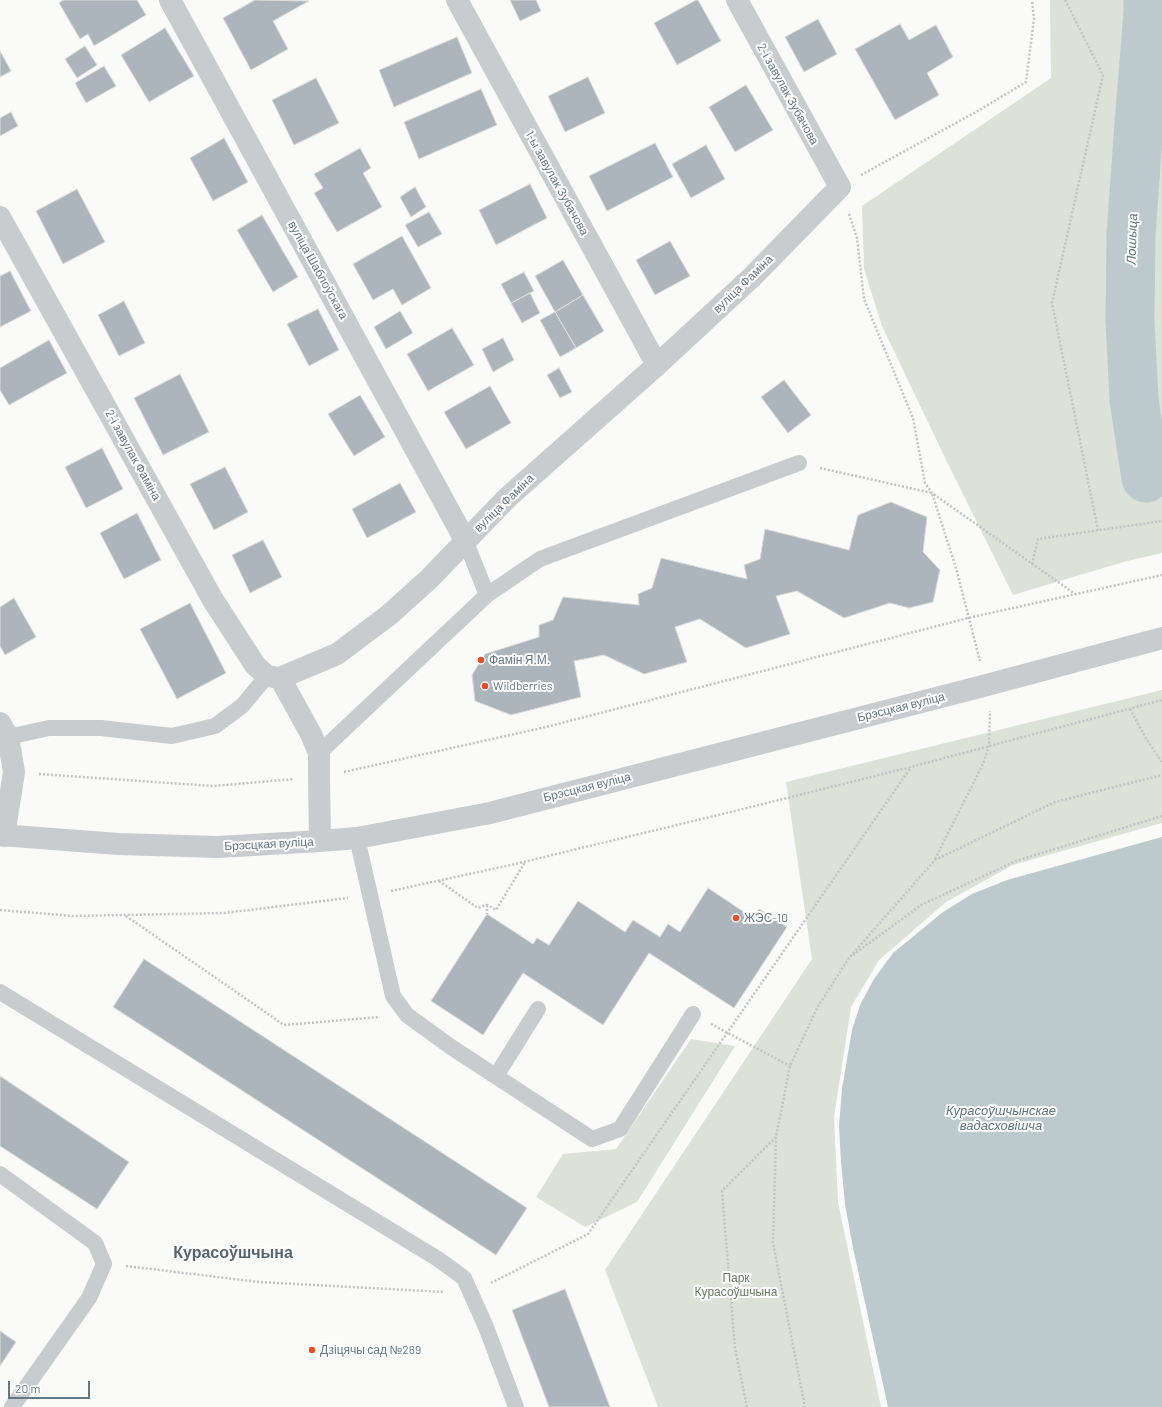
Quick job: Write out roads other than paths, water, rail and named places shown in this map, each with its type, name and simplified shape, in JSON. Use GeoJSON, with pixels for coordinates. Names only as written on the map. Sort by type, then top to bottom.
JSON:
{"type":"FeatureCollection","features":[{"type":"Feature","properties":{"kind":"street","name":"вуліца Шаблоўскага"},"geometry":{"type":"LineString","coordinates":[[170,0],[466,540]]}},
{"type":"Feature","properties":{"kind":"street","name":"1-ы завулак Зубачова"},"geometry":{"type":"LineString","coordinates":[[456,0],[657,365]]}},
{"type":"Feature","properties":{"kind":"street","name":"2-і завулак Зубачова"},"geometry":{"type":"LineString","coordinates":[[737,0],[840,187]]}},
{"type":"Feature","properties":{"kind":"street","name":"вуліца Фаміна"},"geometry":{"type":"LineString","coordinates":[[273,677],[337,654],[389,615],[429,578],[507,498],[657,365],[752,277],[840,187]]}},
{"type":"Feature","properties":{"kind":"street","name":"2-і завулак Фаміна"},"geometry":{"type":"LineString","coordinates":[[0,217],[213,600],[255,665],[273,677]]}},
{"type":"Feature","properties":{"kind":"street","name":"Брэсцкая вуліца"},"geometry":{"type":"LineString","coordinates":[[2,835],[118,844],[218,847],[357,838],[490,812],[987,685],[1162,638]]}},
{"type":"Feature","properties":{"kind":"street"},"geometry":{"type":"LineString","coordinates":[[273,677],[311,734],[319,753],[320,841]]}},
{"type":"Feature","properties":{"kind":"street"},"geometry":{"type":"LineString","coordinates":[[2,835],[14,772],[4,730]]}},
{"type":"Feature","properties":{"kind":"lane"},"geometry":{"type":"LineString","coordinates":[[319,753],[487,595],[540,559],[799,463]]}},
{"type":"Feature","properties":{"kind":"lane"},"geometry":{"type":"LineString","coordinates":[[466,540],[487,595]]}},
{"type":"Feature","properties":{"kind":"lane"},"geometry":{"type":"LineString","coordinates":[[4,730],[101,728],[172,736],[215,726],[242,706],[273,677]]}},
{"type":"Feature","properties":{"kind":"lane"},"geometry":{"type":"LineString","coordinates":[[357,838],[393,996],[406,1015],[451,1047],[592,1139],[620,1129],[693,1014]]}},
{"type":"Feature","properties":{"kind":"lane"},"geometry":{"type":"LineString","coordinates":[[0,992],[438,1259],[464,1278],[486,1327],[516,1407]]}},
{"type":"Feature","properties":{"kind":"lane"},"geometry":{"type":"LineString","coordinates":[[496,1076],[538,1009]]}},
{"type":"Feature","properties":{"kind":"lane"},"geometry":{"type":"LineString","coordinates":[[0,1174],[95,1243],[104,1264],[89,1298],[12,1407]]}},
{"type":"Feature","properties":{"kind":"water","name":"Курасоўшчынскае вадасховішча"},"geometry":{"type":"Polygon","coordinates":[[[1162,837],[1162,1407],[888,1407],[853,1248],[845,1204],[841,1162],[839,1126],[842,1089],[852,1030],[860,1005],[874,979],[893,953],[943,912],[972,894],[1007,880],[1162,837]]]}},
{"type":"Feature","properties":{"kind":"waterway","name":"Лошыца"},"geometry":{"type":"LineString","coordinates":[[1146,478],[1134,400],[1130,320],[1131,235],[1148,0]]}},
{"type":"Feature","properties":{"kind":"place","name":"Фамін Я.М."},"geometry":{"type":"Point","coordinates":[481,660]}},
{"type":"Feature","properties":{"kind":"place","name":"Wildberries"},"geometry":{"type":"Point","coordinates":[485,686]}},
{"type":"Feature","properties":{"kind":"place","name":"ЖЭС-10"},"geometry":{"type":"Point","coordinates":[736,918]}},
{"type":"Feature","properties":{"kind":"place","name":"Дзіцячы сад №289"},"geometry":{"type":"Point","coordinates":[312,1350]}},
{"type":"Feature","properties":{"kind":"district","name":"Курасоўшчына"},"geometry":{"type":"Point","coordinates":[233,1253]}},
{"type":"Feature","properties":{"kind":"park label","name":"Парк Курасоўшчына"},"geometry":{"type":"Point","coordinates":[736,1285]}}]}
